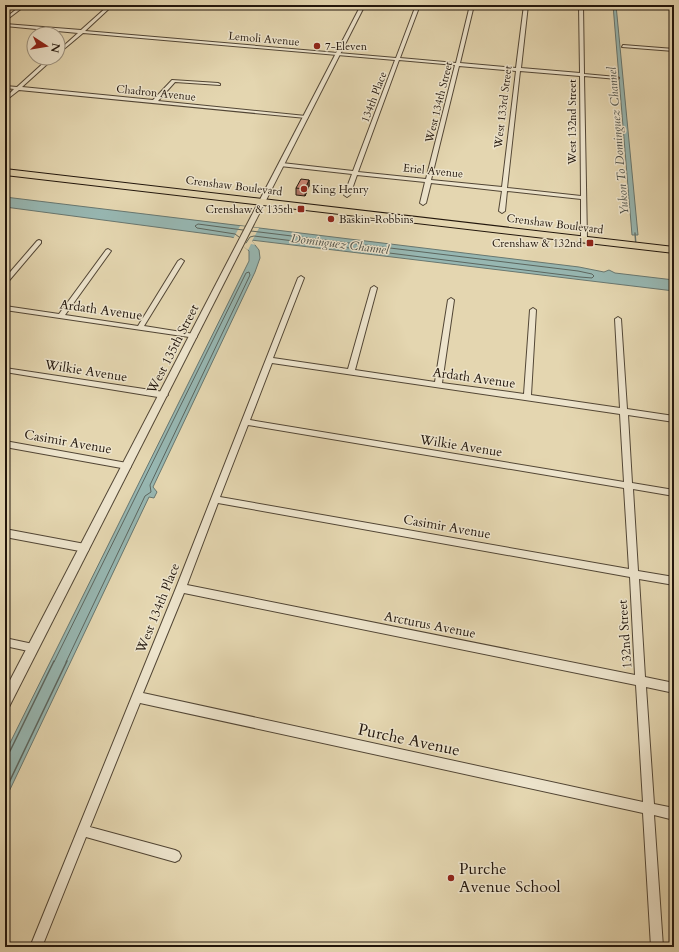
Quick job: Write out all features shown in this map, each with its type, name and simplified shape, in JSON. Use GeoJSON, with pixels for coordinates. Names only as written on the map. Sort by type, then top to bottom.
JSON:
{"type":"FeatureCollection","features":[{"type":"Feature","properties":{"kind":"main road","name":"Crenshaw Boulevard"},"geometry":{"type":"LineString","coordinates":[[5,166],[53,174],[630,242],[674,243]]}},
{"type":"Feature","properties":{"kind":"main road","name":"Crenshaw Boulevard"},"geometry":{"type":"LineString","coordinates":[[5,172],[53,174]]}},
{"type":"Feature","properties":{"kind":"main road","name":"Crenshaw Boulevard"},"geometry":{"type":"LineString","coordinates":[[641,243],[674,250]]}},
{"type":"Feature","properties":{"kind":"street"},"geometry":{"type":"LineString","coordinates":[[5,20],[24,5]]}},
{"type":"Feature","properties":{"kind":"street"},"geometry":{"type":"LineString","coordinates":[[66,45],[111,5]]}},
{"type":"Feature","properties":{"kind":"street","name":"West 135th Street"},"geometry":{"type":"LineString","coordinates":[[5,703],[164,396],[362,5]]}},
{"type":"Feature","properties":{"kind":"street","name":"134th Place"},"geometry":{"type":"LineString","coordinates":[[347,195],[418,5]]}},
{"type":"Feature","properties":{"kind":"street","name":"West 134th Street"},"geometry":{"type":"LineString","coordinates":[[423,203],[430,181],[472,5]]}},
{"type":"Feature","properties":{"kind":"street","name":"West 133rd Street"},"geometry":{"type":"LineString","coordinates":[[502,211],[526,5]]}},
{"type":"Feature","properties":{"kind":"street","name":"West 132nd Street"},"geometry":{"type":"LineString","coordinates":[[581,5],[583,236]]}},
{"type":"Feature","properties":{"kind":"street","name":"Lemoli Avenue"},"geometry":{"type":"LineString","coordinates":[[5,24],[81,32],[616,78]]}},
{"type":"Feature","properties":{"kind":"street"},"geometry":{"type":"LineString","coordinates":[[623,46],[674,50]]}},
{"type":"Feature","properties":{"kind":"street"},"geometry":{"type":"LineString","coordinates":[[5,100],[43,66]]}},
{"type":"Feature","properties":{"kind":"street"},"geometry":{"type":"LineString","coordinates":[[154,102],[174,81],[218,84]]}},
{"type":"Feature","properties":{"kind":"street","name":"Chadron Avenue"},"geometry":{"type":"LineString","coordinates":[[5,87],[306,117]]}},
{"type":"Feature","properties":{"kind":"street","name":"Eriel Avenue"},"geometry":{"type":"LineString","coordinates":[[282,165],[583,198]]}},
{"type":"Feature","properties":{"kind":"street"},"geometry":{"type":"LineString","coordinates":[[5,282],[39,242]]}},
{"type":"Feature","properties":{"kind":"street"},"geometry":{"type":"LineString","coordinates":[[62,316],[108,252]]}},
{"type":"Feature","properties":{"kind":"street"},"geometry":{"type":"LineString","coordinates":[[140,328],[181,261]]}},
{"type":"Feature","properties":{"kind":"street","name":"West 134th Place"},"geometry":{"type":"LineString","coordinates":[[36,947],[181,588],[301,278]]}},
{"type":"Feature","properties":{"kind":"street"},"geometry":{"type":"LineString","coordinates":[[350,372],[374,288]]}},
{"type":"Feature","properties":{"kind":"street"},"geometry":{"type":"LineString","coordinates":[[438,384],[451,300]]}},
{"type":"Feature","properties":{"kind":"street","name":"Ardath Avenue"},"geometry":{"type":"LineString","coordinates":[[5,308],[194,336]]}},
{"type":"Feature","properties":{"kind":"street"},"geometry":{"type":"LineString","coordinates":[[527,398],[533,310]]}},
{"type":"Feature","properties":{"kind":"street","name":"132nd Street"},"geometry":{"type":"LineString","coordinates":[[618,320],[658,947]]}},
{"type":"Feature","properties":{"kind":"street","name":"Ardath Avenue"},"geometry":{"type":"LineString","coordinates":[[270,360],[674,419]]}},
{"type":"Feature","properties":{"kind":"street","name":"Wilkie Avenue"},"geometry":{"type":"LineString","coordinates":[[5,370],[164,396]]}},
{"type":"Feature","properties":{"kind":"street","name":"Wilkie Avenue"},"geometry":{"type":"LineString","coordinates":[[245,422],[674,493]]}},
{"type":"Feature","properties":{"kind":"street","name":"Casimir Avenue"},"geometry":{"type":"LineString","coordinates":[[5,444],[127,466]]}},
{"type":"Feature","properties":{"kind":"street","name":"Casimir Avenue"},"geometry":{"type":"LineString","coordinates":[[215,499],[674,581]]}},
{"type":"Feature","properties":{"kind":"street"},"geometry":{"type":"LineString","coordinates":[[5,533],[85,548]]}},
{"type":"Feature","properties":{"kind":"street","name":"Arcturus Avenue"},"geometry":{"type":"LineString","coordinates":[[181,588],[674,688]]}},
{"type":"Feature","properties":{"kind":"street"},"geometry":{"type":"LineString","coordinates":[[5,642],[33,648]]}},
{"type":"Feature","properties":{"kind":"street","name":"Purche Avenue"},"geometry":{"type":"LineString","coordinates":[[137,697],[674,814]]}},
{"type":"Feature","properties":{"kind":"street"},"geometry":{"type":"LineString","coordinates":[[83,831],[175,856]]}},
{"type":"Feature","properties":{"kind":"water"},"geometry":{"type":"Polygon","coordinates":[[[613,5],[616,5],[638,235],[632,235],[613,5]]]}},
{"type":"Feature","properties":{"kind":"water","name":"Dominguez Channel"},"geometry":{"type":"Polygon","coordinates":[[[5,197],[579,267],[604,272],[609,270],[615,273],[674,280],[674,291],[251,240],[259,250],[260,258],[255,272],[153,487],[157,492],[154,498],[149,497],[5,800],[5,753],[249,261],[249,251],[235,238],[231,237],[5,207],[5,197]]]}},
{"type":"Feature","properties":{"kind":"pier"},"geometry":{"type":"Polygon","coordinates":[[[240,226],[259,228],[252,241],[256,245],[251,244],[248,250],[233,239],[240,226]]]}},
{"type":"Feature","properties":{"kind":"building"},"geometry":{"type":"Polygon","coordinates":[[[301,179],[309,180],[305,189],[296,188],[301,179]]]}},
{"type":"Feature","properties":{"kind":"waterway","name":"Yukon To Dominguez Channel"},"geometry":{"type":"LineString","coordinates":[[635,233],[636,246]]}},
{"type":"Feature","properties":{"kind":"place","name":"7-Eleven"},"geometry":{"type":"Point","coordinates":[317,46]}},
{"type":"Feature","properties":{"kind":"place","name":"King Henry"},"geometry":{"type":"Point","coordinates":[304,189]}},
{"type":"Feature","properties":{"kind":"place","name":"Crenshaw & 135th"},"geometry":{"type":"Point","coordinates":[301,209]}},
{"type":"Feature","properties":{"kind":"place","name":"Baskin-Robbins"},"geometry":{"type":"Point","coordinates":[331,219]}},
{"type":"Feature","properties":{"kind":"place","name":"Crenshaw & 132nd"},"geometry":{"type":"Point","coordinates":[590,243]}},
{"type":"Feature","properties":{"kind":"place","name":"Purche Avenue School"},"geometry":{"type":"Point","coordinates":[451,878]}}]}
